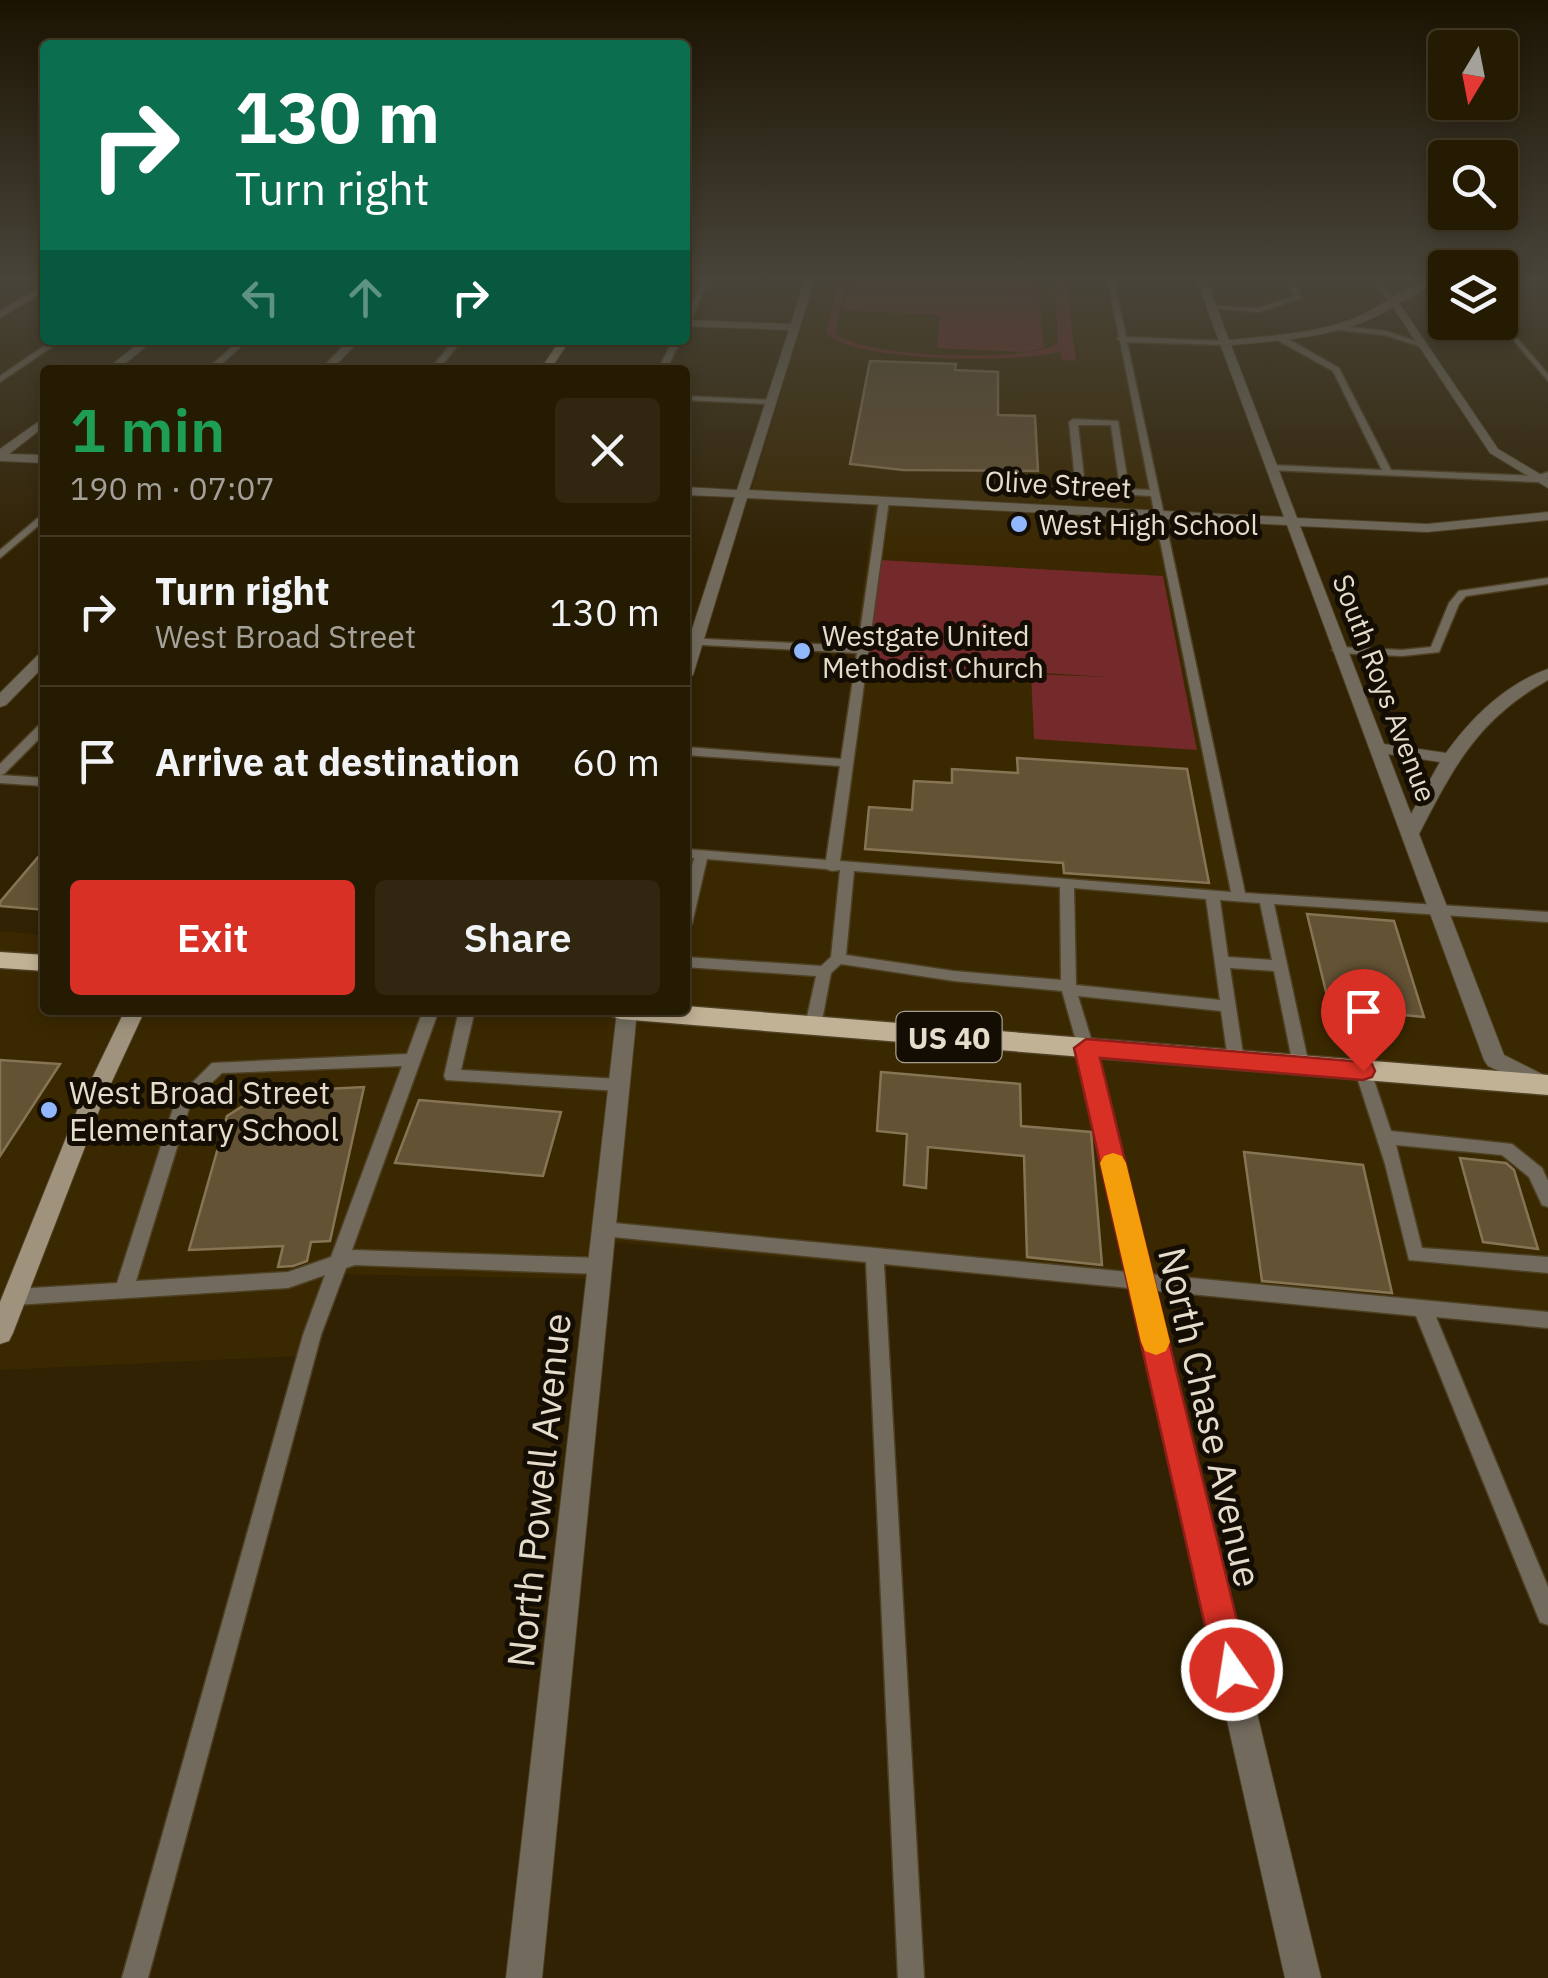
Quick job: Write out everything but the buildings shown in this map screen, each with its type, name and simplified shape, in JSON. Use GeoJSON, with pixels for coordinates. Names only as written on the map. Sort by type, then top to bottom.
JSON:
{"type":"FeatureCollection","features":[{"type":"Feature","properties":{"kind":"main road"},"geometry":{"type":"LineString","coordinates":[[0,960],[40,964]]}},
{"type":"Feature","properties":{"kind":"main road"},"geometry":{"type":"LineString","coordinates":[[0,1333],[90,1103],[132,1015]]}},
{"type":"Feature","properties":{"kind":"main road","name":"US 40"},"geometry":{"type":"LineString","coordinates":[[682,1015],[1548,1086]]}},
{"type":"Feature","properties":{"kind":"street"},"geometry":{"type":"LineString","coordinates":[[690,642],[780,373]]}},
{"type":"Feature","properties":{"kind":"street","name":"South Roys Avenue"},"geometry":{"type":"LineString","coordinates":[[1236,373],[1495,1060],[1548,1086]]}},
{"type":"Feature","properties":{"kind":"street"},"geometry":{"type":"LineString","coordinates":[[1441,373],[1494,451],[1544,479]]}},
{"type":"Feature","properties":{"kind":"street"},"geometry":{"type":"LineString","coordinates":[[0,456],[40,424]]}},
{"type":"Feature","properties":{"kind":"street"},"geometry":{"type":"LineString","coordinates":[[0,456],[40,458]]}},
{"type":"Feature","properties":{"kind":"street","name":"Olive Street"},"geometry":{"type":"LineString","coordinates":[[690,491],[1428,528],[1548,516]]}},
{"type":"Feature","properties":{"kind":"street"},"geometry":{"type":"LineString","coordinates":[[0,702],[40,661]]}},
{"type":"Feature","properties":{"kind":"street"},"geometry":{"type":"LineString","coordinates":[[1411,832],[1462,738],[1520,688],[1548,674]]}},
{"type":"Feature","properties":{"kind":"street"},"geometry":{"type":"LineString","coordinates":[[1378,748],[1450,758]]}},
{"type":"Feature","properties":{"kind":"street","name":"North Powell Avenue"},"geometry":{"type":"LineString","coordinates":[[524,1978],[619,1085],[623,1015]]}},
{"type":"Feature","properties":{"kind":"street","name":"North Chase Avenue"},"geometry":{"type":"LineString","coordinates":[[1086,1048],[1303,1978]]}},
{"type":"Feature","properties":{"kind":"lane"},"geometry":{"type":"LineString","coordinates":[[1128,373],[1239,898]]}},
{"type":"Feature","properties":{"kind":"lane"},"geometry":{"type":"LineString","coordinates":[[1338,373],[1388,473]]}},
{"type":"Feature","properties":{"kind":"lane"},"geometry":{"type":"LineString","coordinates":[[690,398],[771,402]]}},
{"type":"Feature","properties":{"kind":"lane"},"geometry":{"type":"LineString","coordinates":[[1138,424],[1073,422],[1081,489],[1155,493]]}},
{"type":"Feature","properties":{"kind":"lane"},"geometry":{"type":"LineString","coordinates":[[1115,423],[1125,492]]}},
{"type":"Feature","properties":{"kind":"lane"},"geometry":{"type":"LineString","coordinates":[[1271,468],[1544,479]]}},
{"type":"Feature","properties":{"kind":"lane"},"geometry":{"type":"LineString","coordinates":[[812,1026],[824,972],[838,959],[839,867],[847,763],[884,500]]}},
{"type":"Feature","properties":{"kind":"lane"},"geometry":{"type":"LineString","coordinates":[[0,555],[40,519]]}},
{"type":"Feature","properties":{"kind":"lane"},"geometry":{"type":"LineString","coordinates":[[1338,650],[1402,654],[1435,650],[1454,603],[1463,593],[1548,581]]}},
{"type":"Feature","properties":{"kind":"lane"},"geometry":{"type":"LineString","coordinates":[[690,642],[862,650]]}},
{"type":"Feature","properties":{"kind":"lane"},"geometry":{"type":"LineString","coordinates":[[0,775],[40,731]]}},
{"type":"Feature","properties":{"kind":"lane"},"geometry":{"type":"LineString","coordinates":[[690,751],[847,763]]}},
{"type":"Feature","properties":{"kind":"lane"},"geometry":{"type":"LineString","coordinates":[[0,775],[40,781]]}},
{"type":"Feature","properties":{"kind":"lane"},"geometry":{"type":"LineString","coordinates":[[690,854],[1239,898],[1548,917]]}},
{"type":"Feature","properties":{"kind":"lane"},"geometry":{"type":"LineString","coordinates":[[690,902],[701,855]]}},
{"type":"Feature","properties":{"kind":"lane"},"geometry":{"type":"LineString","coordinates":[[1067,884],[1069,988],[1086,1048]]}},
{"type":"Feature","properties":{"kind":"lane"},"geometry":{"type":"LineString","coordinates":[[1212,895],[1236,1060]]}},
{"type":"Feature","properties":{"kind":"lane"},"geometry":{"type":"LineString","coordinates":[[1266,899],[1302,1066]]}},
{"type":"Feature","properties":{"kind":"lane"},"geometry":{"type":"LineString","coordinates":[[838,959],[954,976],[1229,1006]]}},
{"type":"Feature","properties":{"kind":"lane"},"geometry":{"type":"LineString","coordinates":[[690,962],[824,972]]}},
{"type":"Feature","properties":{"kind":"lane"},"geometry":{"type":"LineString","coordinates":[[1222,962],[1279,966]]}},
{"type":"Feature","properties":{"kind":"lane"},"geometry":{"type":"LineString","coordinates":[[134,1978],[312,1335],[429,1015]]}},
{"type":"Feature","properties":{"kind":"lane"},"geometry":{"type":"LineString","coordinates":[[466,1015],[452,1076],[619,1085]]}},
{"type":"Feature","properties":{"kind":"lane"},"geometry":{"type":"LineString","coordinates":[[124,1290],[184,1099],[218,1067],[412,1060]]}},
{"type":"Feature","properties":{"kind":"lane"},"geometry":{"type":"LineString","coordinates":[[1363,1071],[1416,1256],[1548,1265]]}},
{"type":"Feature","properties":{"kind":"lane"},"geometry":{"type":"LineString","coordinates":[[1385,1137],[1506,1149],[1536,1173],[1548,1200]]}},
{"type":"Feature","properties":{"kind":"lane"},"geometry":{"type":"LineString","coordinates":[[603,1229],[1548,1320]]}},
{"type":"Feature","properties":{"kind":"lane"},"geometry":{"type":"LineString","coordinates":[[14,1297],[288,1280],[354,1257],[600,1266]]}},
{"type":"Feature","properties":{"kind":"lane"},"geometry":{"type":"LineString","coordinates":[[875,1258],[911,1978]]}},
{"type":"Feature","properties":{"kind":"lane"},"geometry":{"type":"LineString","coordinates":[[1424,1311],[1548,1614]]}},
{"type":"Feature","properties":{"kind":"shaded area"},"geometry":{"type":"Polygon","coordinates":[[[787,373],[1133,373],[1237,893],[1548,916],[1548,1326],[600,1241],[591,1279],[327,1274],[299,1356],[0,1370],[0,1155],[59,1065],[0,1060],[0,931],[40,935],[40,1015],[690,1015],[690,850],[826,861],[874,506],[749,500],[787,373]]]}},
{"type":"Feature","properties":{"kind":"shaded area"},"geometry":{"type":"Polygon","coordinates":[[[880,560],[1163,576],[1197,750],[1034,739],[1031,674],[1109,677],[1026,672],[1026,682],[910,674],[868,652],[880,560]]]}},
{"type":"Feature","properties":{"kind":"slow traffic"},"geometry":{"type":"LineString","coordinates":[[1113,1163],[1156,1342]]}},
{"type":"Feature","properties":{"kind":"place","name":"West High School"},"geometry":{"type":"Point","coordinates":[1019,524]}},
{"type":"Feature","properties":{"kind":"place","name":"Westgate United Methodist Church"},"geometry":{"type":"Point","coordinates":[802,651]}},
{"type":"Feature","properties":{"kind":"place","name":"West Broad Street Elementary School"},"geometry":{"type":"Point","coordinates":[49,1110]}},
{"type":"Feature","properties":{"kind":"route"},"geometry":{"type":"LineString","coordinates":[[1232,1670],[1086,1048],[1363,1071]]}}]}
